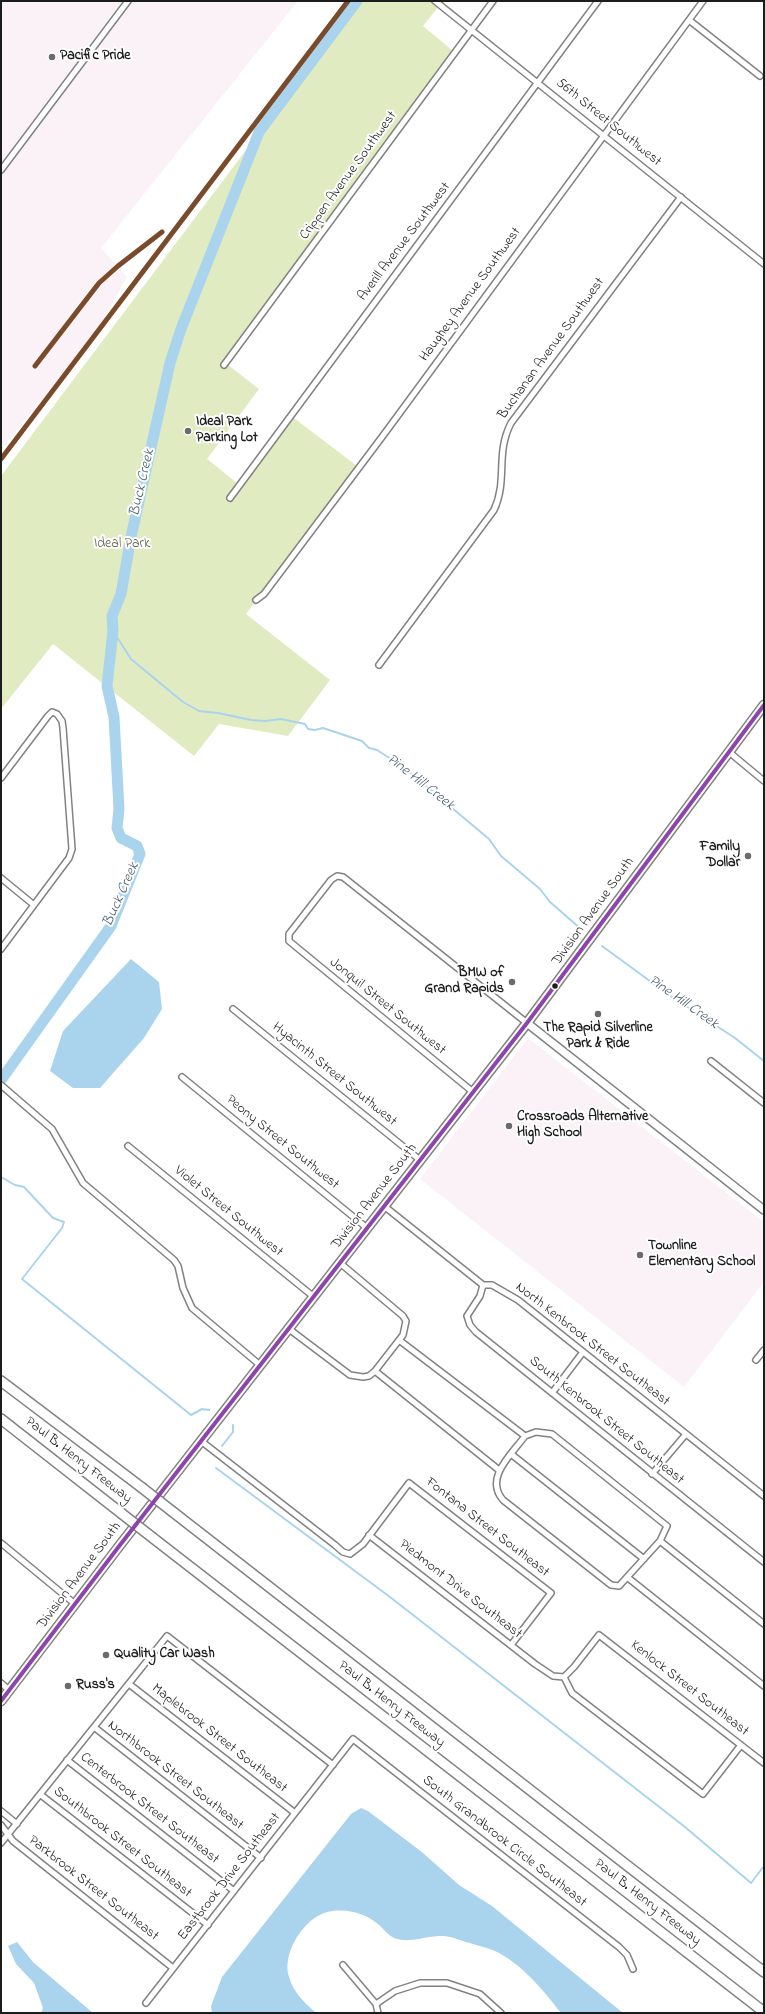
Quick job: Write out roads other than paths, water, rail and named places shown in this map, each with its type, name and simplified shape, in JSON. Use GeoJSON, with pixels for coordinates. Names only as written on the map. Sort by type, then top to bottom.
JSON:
{"type":"FeatureCollection","features":[{"type":"Feature","properties":{"kind":"highway"},"geometry":{"type":"LineString","coordinates":[[1,1373],[62,1422],[80,1441]]}},
{"type":"Feature","properties":{"kind":"highway","name":"Paul B. Henry Freeway"},"geometry":{"type":"LineString","coordinates":[[1,1381],[141,1487],[764,1972]]}},
{"type":"Feature","properties":{"kind":"highway","name":"Paul B. Henry Freeway"},"geometry":{"type":"LineString","coordinates":[[1,1419],[764,2012]]}},
{"type":"Feature","properties":{"kind":"highway"},"geometry":{"type":"LineString","coordinates":[[1,1426],[24,1442],[40,1449]]}},
{"type":"Feature","properties":{"kind":"main road","name":"Division Avenue South"},"geometry":{"type":"LineString","coordinates":[[2,1698],[527,1023],[764,705]]}},
{"type":"Feature","properties":{"kind":"main road"},"geometry":{"type":"LineString","coordinates":[[527,1023],[764,1210]]}},
{"type":"Feature","properties":{"kind":"street"},"geometry":{"type":"LineString","coordinates":[[1,170],[128,1]]}},
{"type":"Feature","properties":{"kind":"street","name":"56th Street Southwest"},"geometry":{"type":"LineString","coordinates":[[435,1],[764,264]]}},
{"type":"Feature","properties":{"kind":"street","name":"Crippen Avenue Southwest"},"geometry":{"type":"LineString","coordinates":[[224,366],[493,1]]}},
{"type":"Feature","properties":{"kind":"street","name":"Averill Avenue Southwest"},"geometry":{"type":"LineString","coordinates":[[230,498],[598,1]]}},
{"type":"Feature","properties":{"kind":"street","name":"Haughey Avenue Southwest"},"geometry":{"type":"LineString","coordinates":[[256,600],[264,594],[382,437],[603,134],[703,1]]}},
{"type":"Feature","properties":{"kind":"street"},"geometry":{"type":"LineString","coordinates":[[689,20],[760,76]]}},
{"type":"Feature","properties":{"kind":"street","name":"Buchanan Avenue Southwest"},"geometry":{"type":"LineString","coordinates":[[379,665],[494,510],[500,497],[502,483],[502,448],[505,434],[511,423],[681,197]]}},
{"type":"Feature","properties":{"kind":"street"},"geometry":{"type":"LineString","coordinates":[[1,778],[48,716],[54,712],[59,715],[62,724],[72,849],[69,858],[1,949]]}},
{"type":"Feature","properties":{"kind":"street"},"geometry":{"type":"LineString","coordinates":[[729,752],[764,780]]}},
{"type":"Feature","properties":{"kind":"street","name":"Jonquil Street Southwest"},"geometry":{"type":"LineString","coordinates":[[473,1092],[291,944],[288,939],[289,934],[331,880],[337,876],[343,877],[527,1023]]}},
{"type":"Feature","properties":{"kind":"street"},"geometry":{"type":"LineString","coordinates":[[1,878],[34,905]]}},
{"type":"Feature","properties":{"kind":"street","name":"Hyacinth Street Southwest"},"geometry":{"type":"LineString","coordinates":[[232,1009],[420,1160]]}},
{"type":"Feature","properties":{"kind":"street"},"geometry":{"type":"LineString","coordinates":[[711,1061],[764,1103]]}},
{"type":"Feature","properties":{"kind":"street","name":"Peony Street Southwest"},"geometry":{"type":"LineString","coordinates":[[182,1077],[367,1228]]}},
{"type":"Feature","properties":{"kind":"street"},"geometry":{"type":"LineString","coordinates":[[1,1086],[52,1129],[83,1183],[174,1260],[178,1266],[183,1288],[192,1308],[260,1365]]}},
{"type":"Feature","properties":{"kind":"street","name":"Violet Street Southwest"},"geometry":{"type":"LineString","coordinates":[[128,1146],[314,1297]]}},
{"type":"Feature","properties":{"kind":"street","name":"North Kenbrook Street Southeast"},"geometry":{"type":"LineString","coordinates":[[384,1206],[483,1285],[492,1285],[504,1290],[764,1496]]}},
{"type":"Feature","properties":{"kind":"street"},"geometry":{"type":"LineString","coordinates":[[289,1329],[350,1375],[363,1377],[368,1376],[374,1371],[399,1340],[405,1330],[406,1321],[403,1316],[340,1263]]}},
{"type":"Feature","properties":{"kind":"street","name":"South Kenbrook Street Southeast"},"geometry":{"type":"LineString","coordinates":[[483,1285],[480,1296],[467,1316],[470,1325],[652,1474],[764,1562]]}},
{"type":"Feature","properties":{"kind":"street"},"geometry":{"type":"LineString","coordinates":[[399,1340],[524,1436]]}},
{"type":"Feature","properties":{"kind":"street"},"geometry":{"type":"LineString","coordinates":[[756,1360],[764,1350]]}},
{"type":"Feature","properties":{"kind":"street"},"geometry":{"type":"LineString","coordinates":[[552,1393],[583,1352]]}},
{"type":"Feature","properties":{"kind":"street"},"geometry":{"type":"LineString","coordinates":[[374,1371],[499,1470]]}},
{"type":"Feature","properties":{"kind":"street"},"geometry":{"type":"LineString","coordinates":[[536,1432],[552,1434],[667,1526],[660,1541],[619,1586],[611,1585],[503,1500],[496,1492],[496,1481],[499,1470],[524,1436],[536,1432]]}},
{"type":"Feature","properties":{"kind":"street"},"geometry":{"type":"LineString","coordinates":[[652,1474],[686,1434]]}},
{"type":"Feature","properties":{"kind":"street"},"geometry":{"type":"LineString","coordinates":[[201,1441],[343,1552],[350,1554],[355,1552],[369,1535]]}},
{"type":"Feature","properties":{"kind":"street"},"geometry":{"type":"LineString","coordinates":[[511,1454],[644,1559]]}},
{"type":"Feature","properties":{"kind":"street","name":"Fontana Street Southeast"},"geometry":{"type":"LineString","coordinates":[[369,1535],[409,1483],[551,1593],[511,1645]]}},
{"type":"Feature","properties":{"kind":"street","name":"Piedmont Drive Southeast"},"geometry":{"type":"LineString","coordinates":[[369,1535],[547,1673],[558,1677],[564,1677]]}},
{"type":"Feature","properties":{"kind":"street"},"geometry":{"type":"LineString","coordinates":[[660,1541],[764,1624]]}},
{"type":"Feature","properties":{"kind":"street"},"geometry":{"type":"LineString","coordinates":[[1,1542],[75,1604]]}},
{"type":"Feature","properties":{"kind":"street"},"geometry":{"type":"LineString","coordinates":[[627,1577],[764,1686]]}},
{"type":"Feature","properties":{"kind":"street","name":"Kenlock Street Southeast"},"geometry":{"type":"LineString","coordinates":[[564,1677],[574,1667],[600,1634],[764,1763]]}},
{"type":"Feature","properties":{"kind":"street"},"geometry":{"type":"LineString","coordinates":[[1,1844],[166,1636],[333,1766]]}},
{"type":"Feature","properties":{"kind":"street"},"geometry":{"type":"LineString","coordinates":[[564,1677],[572,1693],[703,1794],[741,1745]]}},
{"type":"Feature","properties":{"kind":"street"},"geometry":{"type":"LineString","coordinates":[[1,1683],[9,1690]]}},
{"type":"Feature","properties":{"kind":"street","name":"Maplebrook Street Southeast"},"geometry":{"type":"LineString","coordinates":[[128,1684],[295,1814]]}},
{"type":"Feature","properties":{"kind":"street","name":"Northbrook Street Southeast"},"geometry":{"type":"LineString","coordinates":[[94,1727],[261,1858]]}},
{"type":"Feature","properties":{"kind":"street","name":"Eastbrook Drive Southeast"},"geometry":{"type":"LineString","coordinates":[[146,2003],[353,1740]]}},
{"type":"Feature","properties":{"kind":"street","name":"South Grandbrook Circle Southeast"},"geometry":{"type":"LineString","coordinates":[[353,1740],[619,1947],[627,1955],[633,1969]]}},
{"type":"Feature","properties":{"kind":"street","name":"Centerbrook Street Southeast"},"geometry":{"type":"LineString","coordinates":[[68,1760],[234,1891]]}},
{"type":"Feature","properties":{"kind":"street","name":"Southbrook Street Southeast"},"geometry":{"type":"LineString","coordinates":[[41,1795],[208,1925]]}},
{"type":"Feature","properties":{"kind":"street"},"geometry":{"type":"LineString","coordinates":[[1,1811],[17,1824]]}},
{"type":"Feature","properties":{"kind":"street","name":"Parkbrook Street Southeast"},"geometry":{"type":"LineString","coordinates":[[1,1825],[13,1842],[173,1968]]}},
{"type":"Feature","properties":{"kind":"street"},"geometry":{"type":"LineString","coordinates":[[344,1965],[376,2004],[378,2013]]}},
{"type":"Feature","properties":{"kind":"street"},"geometry":{"type":"LineString","coordinates":[[376,2004],[396,1991],[420,1983],[447,1983],[480,1994],[501,2013]]}},
{"type":"Feature","properties":{"kind":"water"},"geometry":{"type":"Polygon","coordinates":[[[131,959],[159,982],[162,1009],[144,1038],[100,1088],[73,1088],[50,1071],[63,1031],[131,959]]]}},
{"type":"Feature","properties":{"kind":"water"},"geometry":{"type":"Polygon","coordinates":[[[361,1808],[368,1811],[423,1853],[459,1885],[492,1906],[623,2013],[561,2013],[523,1970],[505,1956],[495,1951],[446,1936],[408,1940],[397,1939],[389,1935],[368,1917],[351,1912],[333,1911],[323,1913],[305,1926],[292,1946],[287,1967],[293,1988],[316,2013],[212,2013],[211,2006],[222,1977],[351,1814],[361,1808]]]}},
{"type":"Feature","properties":{"kind":"water"},"geometry":{"type":"Polygon","coordinates":[[[17,1942],[33,1962],[93,2013],[41,2013],[43,2008],[34,1983],[16,1964],[8,1946],[17,1942]]]}},
{"type":"Feature","properties":{"kind":"waterway","name":"Buck Creek"},"geometry":{"type":"LineString","coordinates":[[1,1080],[111,926],[140,854],[137,846],[121,838],[117,828],[119,809],[114,717],[107,686],[113,631],[112,616],[121,594],[131,537],[170,363],[181,329],[259,132],[357,1]]}},
{"type":"Feature","properties":{"kind":"waterway","name":"Pine Hill Creek"},"geometry":{"type":"LineString","coordinates":[[113,631],[131,659],[183,702],[199,711],[218,713],[251,720],[265,721],[281,719],[305,724],[308,729],[315,730],[323,728],[362,741],[369,748],[377,750],[402,766],[489,839],[501,856],[540,889],[550,902],[581,929]]}},
{"type":"Feature","properties":{"kind":"waterway","name":"Pine Hill Creek"},"geometry":{"type":"LineString","coordinates":[[602,946],[669,995],[735,1038],[764,1061]]}},
{"type":"Feature","properties":{"kind":"waterway"},"geometry":{"type":"LineString","coordinates":[[1,1177],[15,1185],[24,1187],[53,1218],[64,1222],[62,1228],[22,1279],[191,1415],[202,1409],[209,1410]]}},
{"type":"Feature","properties":{"kind":"waterway"},"geometry":{"type":"LineString","coordinates":[[222,1446],[233,1432],[233,1425]]}},
{"type":"Feature","properties":{"kind":"waterway"},"geometry":{"type":"LineString","coordinates":[[216,1468],[390,1597],[685,1827],[751,1883],[764,1866]]}},
{"type":"Feature","properties":{"kind":"place","name":"Pacific Pride"},"geometry":{"type":"Point","coordinates":[52,57]}},
{"type":"Feature","properties":{"kind":"place","name":"Ideal Park Parking Lot"},"geometry":{"type":"Point","coordinates":[188,431]}},
{"type":"Feature","properties":{"kind":"place","name":"Family Dollar"},"geometry":{"type":"Point","coordinates":[748,856]}},
{"type":"Feature","properties":{"kind":"place","name":"BMW of Grand Rapids"},"geometry":{"type":"Point","coordinates":[512,982]}},
{"type":"Feature","properties":{"kind":"place","name":"The Rapid Silverline Park & Ride"},"geometry":{"type":"Point","coordinates":[598,1014]}},
{"type":"Feature","properties":{"kind":"place","name":"Crossroads Alternative High School"},"geometry":{"type":"Point","coordinates":[509,1126]}},
{"type":"Feature","properties":{"kind":"place","name":"Townline Elementary School"},"geometry":{"type":"Point","coordinates":[640,1255]}},
{"type":"Feature","properties":{"kind":"place","name":"Quality Car Wash"},"geometry":{"type":"Point","coordinates":[106,1655]}},
{"type":"Feature","properties":{"kind":"place","name":"Russ's"},"geometry":{"type":"Point","coordinates":[68,1686]}},
{"type":"Feature","properties":{"kind":"park label","name":"Ideal Park"},"geometry":{"type":"Point","coordinates":[122,545]}}]}
